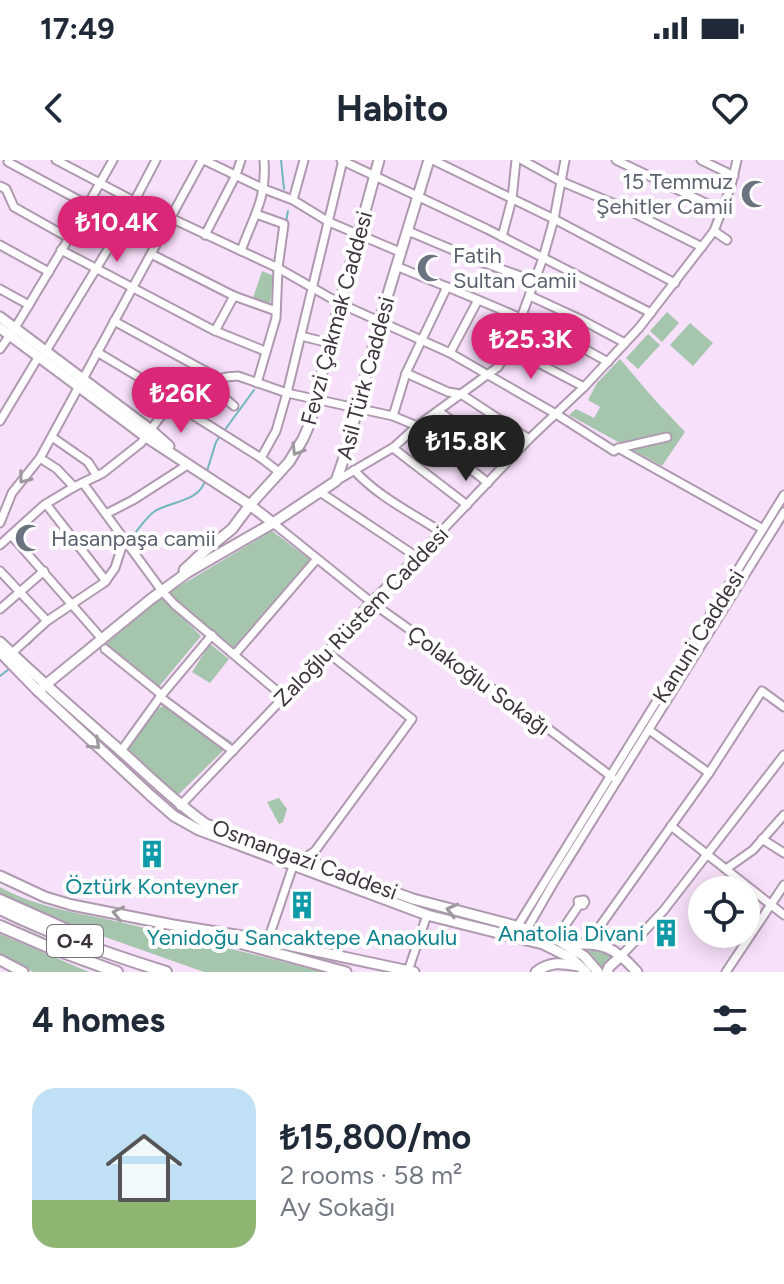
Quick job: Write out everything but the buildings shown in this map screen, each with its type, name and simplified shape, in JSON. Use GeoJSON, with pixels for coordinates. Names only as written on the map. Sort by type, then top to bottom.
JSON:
{"type":"FeatureCollection","features":[{"type":"Feature","properties":{"kind":"highway"},"geometry":{"type":"LineString","coordinates":[[0,900],[153,968]]}},
{"type":"Feature","properties":{"kind":"highway","name":"O-4"},"geometry":{"type":"LineString","coordinates":[[0,909],[79,943],[166,972]]}},
{"type":"Feature","properties":{"kind":"highway","name":"O-4"},"geometry":{"type":"LineString","coordinates":[[0,926],[117,972]]}},
{"type":"Feature","properties":{"kind":"main road","name":"Fevzi Çakmak Caddesi"},"geometry":{"type":"LineString","coordinates":[[245,506],[289,462],[310,423],[379,160]]}},
{"type":"Feature","properties":{"kind":"main road","name":"Asil Türk Caddesi"},"geometry":{"type":"LineString","coordinates":[[162,591],[336,481],[400,252],[431,160]]}},
{"type":"Feature","properties":{"kind":"main road"},"geometry":{"type":"LineString","coordinates":[[0,317],[13,332],[80,383],[245,506],[273,523]]}},
{"type":"Feature","properties":{"kind":"main road"},"geometry":{"type":"LineString","coordinates":[[0,328],[13,332]]}},
{"type":"Feature","properties":{"kind":"main road","name":"Asil Türk Caddesi"},"geometry":{"type":"LineString","coordinates":[[41,688],[104,644],[232,529],[245,506]]}},
{"type":"Feature","properties":{"kind":"main road"},"geometry":{"type":"LineString","coordinates":[[232,529],[230,537],[235,545]]}},
{"type":"Feature","properties":{"kind":"main road"},"geometry":{"type":"LineString","coordinates":[[0,642],[41,688]]}},
{"type":"Feature","properties":{"kind":"main road"},"geometry":{"type":"LineString","coordinates":[[0,652],[41,688]]}},
{"type":"Feature","properties":{"kind":"main road","name":"Osmangazi Caddesi"},"geometry":{"type":"LineString","coordinates":[[41,688],[121,751],[180,806],[206,824],[427,915],[556,939],[584,956],[598,972]]}},
{"type":"Feature","properties":{"kind":"main road","name":"Osmangazi Caddesi"},"geometry":{"type":"LineString","coordinates":[[41,688],[174,816],[199,830],[521,931],[571,958],[582,969]]}},
{"type":"Feature","properties":{"kind":"main road"},"geometry":{"type":"LineString","coordinates":[[0,876],[58,901],[173,925],[346,972]]}},
{"type":"Feature","properties":{"kind":"main road"},"geometry":{"type":"LineString","coordinates":[[173,925],[268,940],[411,971]]}},
{"type":"Feature","properties":{"kind":"main road"},"geometry":{"type":"LineString","coordinates":[[568,945],[600,944],[621,956],[637,972]]}},
{"type":"Feature","properties":{"kind":"main road"},"geometry":{"type":"LineString","coordinates":[[607,972],[621,956]]}},
{"type":"Feature","properties":{"kind":"main road"},"geometry":{"type":"LineString","coordinates":[[0,960],[23,972]]}},
{"type":"Feature","properties":{"kind":"main road"},"geometry":{"type":"LineString","coordinates":[[536,972],[557,963],[582,969]]}},
{"type":"Feature","properties":{"kind":"street"},"geometry":{"type":"LineString","coordinates":[[56,160],[134,201],[278,268],[341,304],[450,353],[614,451],[667,437]]}},
{"type":"Feature","properties":{"kind":"street"},"geometry":{"type":"LineString","coordinates":[[0,349],[49,272],[113,160]]}},
{"type":"Feature","properties":{"kind":"street"},"geometry":{"type":"LineString","coordinates":[[0,421],[116,236],[156,160]]}},
{"type":"Feature","properties":{"kind":"street"},"geometry":{"type":"LineString","coordinates":[[0,523],[12,493],[40,458],[203,160],[293,200],[329,222],[400,252]]}},
{"type":"Feature","properties":{"kind":"street"},"geometry":{"type":"LineString","coordinates":[[205,235],[241,160]]}},
{"type":"Feature","properties":{"kind":"street"},"geometry":{"type":"LineString","coordinates":[[241,251],[264,189],[264,160]]}},
{"type":"Feature","properties":{"kind":"street"},"geometry":{"type":"LineString","coordinates":[[293,200],[304,160]]}},
{"type":"Feature","properties":{"kind":"street"},"geometry":{"type":"LineString","coordinates":[[261,458],[276,431],[287,393],[343,160],[588,279],[651,313]]}},
{"type":"Feature","properties":{"kind":"street"},"geometry":{"type":"LineString","coordinates":[[431,160],[554,219],[675,283]]}},
{"type":"Feature","properties":{"kind":"street"},"geometry":{"type":"LineString","coordinates":[[502,237],[512,199],[516,160]]}},
{"type":"Feature","properties":{"kind":"street"},"geometry":{"type":"LineString","coordinates":[[522,160],[702,247]]}},
{"type":"Feature","properties":{"kind":"street"},"geometry":{"type":"LineString","coordinates":[[336,481],[393,448],[417,426],[498,367],[510,348],[543,258],[565,160]]}},
{"type":"Feature","properties":{"kind":"street"},"geometry":{"type":"LineString","coordinates":[[616,160],[722,211]]}},
{"type":"Feature","properties":{"kind":"street"},"geometry":{"type":"LineString","coordinates":[[701,160],[734,176]]}},
{"type":"Feature","properties":{"kind":"street","name":"Zaloğlu Rüstem Caddesi"},"geometry":{"type":"LineString","coordinates":[[180,806],[371,602],[608,362],[702,247],[721,235],[722,211],[737,160]]}},
{"type":"Feature","properties":{"kind":"street"},"geometry":{"type":"LineString","coordinates":[[8,162],[88,205]]}},
{"type":"Feature","properties":{"kind":"street"},"geometry":{"type":"LineString","coordinates":[[0,186],[6,189],[14,207],[69,238]]}},
{"type":"Feature","properties":{"kind":"street"},"geometry":{"type":"LineString","coordinates":[[256,214],[284,224],[276,318],[257,383]]}},
{"type":"Feature","properties":{"kind":"street"},"geometry":{"type":"LineString","coordinates":[[408,231],[534,281]]}},
{"type":"Feature","properties":{"kind":"street"},"geometry":{"type":"LineString","coordinates":[[0,245],[49,272]]}},
{"type":"Feature","properties":{"kind":"street"},"geometry":{"type":"LineString","coordinates":[[61,250],[215,331],[265,351]]}},
{"type":"Feature","properties":{"kind":"street"},"geometry":{"type":"LineString","coordinates":[[151,254],[234,296],[276,311]]}},
{"type":"Feature","properties":{"kind":"street"},"geometry":{"type":"LineString","coordinates":[[396,266],[522,317],[608,362]]}},
{"type":"Feature","properties":{"kind":"street"},"geometry":{"type":"LineString","coordinates":[[393,416],[406,373],[447,287]]}},
{"type":"Feature","properties":{"kind":"street"},"geometry":{"type":"LineString","coordinates":[[0,289],[29,305]]}},
{"type":"Feature","properties":{"kind":"street"},"geometry":{"type":"LineString","coordinates":[[215,331],[234,296]]}},
{"type":"Feature","properties":{"kind":"street"},"geometry":{"type":"LineString","coordinates":[[530,296],[625,343]]}},
{"type":"Feature","properties":{"kind":"street"},"geometry":{"type":"LineString","coordinates":[[450,353],[478,300]]}},
{"type":"Feature","properties":{"kind":"street"},"geometry":{"type":"LineString","coordinates":[[114,321],[220,379]]}},
{"type":"Feature","properties":{"kind":"street"},"geometry":{"type":"LineString","coordinates":[[301,336],[329,343]]}},
{"type":"Feature","properties":{"kind":"street"},"geometry":{"type":"LineString","coordinates":[[510,348],[584,387]]}},
{"type":"Feature","properties":{"kind":"street"},"geometry":{"type":"LineString","coordinates":[[97,352],[279,472]]}},
{"type":"Feature","properties":{"kind":"street"},"geometry":{"type":"LineString","coordinates":[[406,373],[448,392],[461,394],[529,439]]}},
{"type":"Feature","properties":{"kind":"street"},"geometry":{"type":"LineString","coordinates":[[0,545],[46,504],[97,476],[141,443],[173,400],[206,383],[238,376],[287,393],[393,416],[417,426],[488,483]]}},
{"type":"Feature","properties":{"kind":"street"},"geometry":{"type":"LineString","coordinates":[[206,383],[234,406]]}},
{"type":"Feature","properties":{"kind":"street"},"geometry":{"type":"LineString","coordinates":[[438,411],[509,460]]}},
{"type":"Feature","properties":{"kind":"street"},"geometry":{"type":"LineString","coordinates":[[52,437],[88,462],[97,476]]}},
{"type":"Feature","properties":{"kind":"street"},"geometry":{"type":"LineString","coordinates":[[393,448],[467,505]]}},
{"type":"Feature","properties":{"kind":"street"},"geometry":{"type":"LineString","coordinates":[[618,448],[763,529]]}},
{"type":"Feature","properties":{"kind":"street"},"geometry":{"type":"LineString","coordinates":[[40,458],[57,469],[74,487]]}},
{"type":"Feature","properties":{"kind":"street"},"geometry":{"type":"LineString","coordinates":[[106,514],[189,464]]}},
{"type":"Feature","properties":{"kind":"street"},"geometry":{"type":"LineString","coordinates":[[354,470],[380,493],[441,532]]}},
{"type":"Feature","properties":{"kind":"street"},"geometry":{"type":"LineString","coordinates":[[83,483],[174,604],[284,697]]}},
{"type":"Feature","properties":{"kind":"street"},"geometry":{"type":"LineString","coordinates":[[320,492],[417,557]]}},
{"type":"Feature","properties":{"kind":"street","name":"Kanuni Caddesi"},"geometry":{"type":"LineString","coordinates":[[521,931],[554,882],[784,495]]}},
{"type":"Feature","properties":{"kind":"street"},"geometry":{"type":"LineString","coordinates":[[46,504],[106,581]]}},
{"type":"Feature","properties":{"kind":"street","name":"Kanuni Caddesi"},"geometry":{"type":"LineString","coordinates":[[614,778],[649,730],[784,512]]}},
{"type":"Feature","properties":{"kind":"street","name":"Çolakoğlu Sokağı"},"geometry":{"type":"LineString","coordinates":[[273,523],[371,602],[614,778]]}},
{"type":"Feature","properties":{"kind":"street"},"geometry":{"type":"LineString","coordinates":[[11,535],[104,644],[161,696],[233,751]]}},
{"type":"Feature","properties":{"kind":"street"},"geometry":{"type":"LineString","coordinates":[[12,653],[47,621],[74,606],[106,581],[127,543]]}},
{"type":"Feature","properties":{"kind":"street"},"geometry":{"type":"LineString","coordinates":[[235,654],[316,560]]}},
{"type":"Feature","properties":{"kind":"street"},"geometry":{"type":"LineString","coordinates":[[0,571],[47,621]]}},
{"type":"Feature","properties":{"kind":"street"},"geometry":{"type":"LineString","coordinates":[[0,609],[44,571]]}},
{"type":"Feature","properties":{"kind":"street"},"geometry":{"type":"LineString","coordinates":[[121,751],[161,696],[212,635]]}},
{"type":"Feature","properties":{"kind":"street"},"geometry":{"type":"LineString","coordinates":[[268,940],[297,863],[315,851],[412,719],[327,652]]}},
{"type":"Feature","properties":{"kind":"street"},"geometry":{"type":"LineString","coordinates":[[588,943],[709,773],[762,691],[784,707]]}},
{"type":"Feature","properties":{"kind":"street"},"geometry":{"type":"LineString","coordinates":[[649,730],[709,773]]}},
{"type":"Feature","properties":{"kind":"street"},"geometry":{"type":"LineString","coordinates":[[621,956],[664,910],[784,755]]}},
{"type":"Feature","properties":{"kind":"street"},"geometry":{"type":"LineString","coordinates":[[726,869],[753,850],[784,815]]}},
{"type":"Feature","properties":{"kind":"street"},"geometry":{"type":"LineString","coordinates":[[671,826],[784,915]]}},
{"type":"Feature","properties":{"kind":"street"},"geometry":{"type":"LineString","coordinates":[[762,839],[784,853]]}},
{"type":"Feature","properties":{"kind":"street"},"geometry":{"type":"LineString","coordinates":[[726,972],[784,885]]}},
{"type":"Feature","properties":{"kind":"street"},"geometry":{"type":"LineString","coordinates":[[556,939],[579,905]]}},
{"type":"Feature","properties":{"kind":"street"},"geometry":{"type":"LineString","coordinates":[[411,971],[427,915]]}},
{"type":"Feature","properties":{"kind":"green space"},"geometry":{"type":"Polygon","coordinates":[[[262,271],[274,276],[270,304],[253,298],[262,271]]]}},
{"type":"Feature","properties":{"kind":"green space"},"geometry":{"type":"Polygon","coordinates":[[[667,312],[679,323],[662,342],[650,331],[667,312]]]}},
{"type":"Feature","properties":{"kind":"green space"},"geometry":{"type":"Polygon","coordinates":[[[690,323],[713,343],[693,366],[670,345],[690,323]]]}},
{"type":"Feature","properties":{"kind":"green space"},"geometry":{"type":"Polygon","coordinates":[[[648,334],[660,345],[638,369],[626,358],[648,334]]]}},
{"type":"Feature","properties":{"kind":"green space"},"geometry":{"type":"Polygon","coordinates":[[[620,359],[685,432],[662,466],[569,415],[576,409],[594,418],[600,407],[588,400],[597,383],[620,359]]]}},
{"type":"Feature","properties":{"kind":"green space"},"geometry":{"type":"Polygon","coordinates":[[[272,531],[312,561],[234,649],[168,593],[272,531]]]}},
{"type":"Feature","properties":{"kind":"green space"},"geometry":{"type":"Polygon","coordinates":[[[162,597],[201,636],[157,689],[106,644],[162,597]]]}},
{"type":"Feature","properties":{"kind":"green space"},"geometry":{"type":"Polygon","coordinates":[[[210,644],[229,659],[210,683],[192,672],[210,644]]]}},
{"type":"Feature","properties":{"kind":"green space"},"geometry":{"type":"Polygon","coordinates":[[[171,702],[232,742],[178,795],[125,750],[155,710],[171,702]]]}},
{"type":"Feature","properties":{"kind":"green space"},"geometry":{"type":"Polygon","coordinates":[[[279,798],[287,809],[283,822],[279,824],[267,802],[279,798]]]}},
{"type":"Feature","properties":{"kind":"green space"},"geometry":{"type":"Polygon","coordinates":[[[0,887],[61,910],[324,972],[204,972],[60,921],[0,893],[0,887]]]}},
{"type":"Feature","properties":{"kind":"green space"},"geometry":{"type":"Polygon","coordinates":[[[0,934],[89,972],[33,972],[0,954],[0,934]]]}},
{"type":"Feature","properties":{"kind":"green space"},"geometry":{"type":"Polygon","coordinates":[[[584,950],[595,951],[613,955],[603,971],[584,950]]]}},
{"type":"Feature","properties":{"kind":"waterway"},"geometry":{"type":"LineString","coordinates":[[281,160],[284,189]]}},
{"type":"Feature","properties":{"kind":"waterway"},"geometry":{"type":"LineString","coordinates":[[286,222],[288,211]]}},
{"type":"Feature","properties":{"kind":"waterway"},"geometry":{"type":"LineString","coordinates":[[273,341],[280,319]]}},
{"type":"Feature","properties":{"kind":"waterway"},"geometry":{"type":"LineString","coordinates":[[224,431],[254,390]]}},
{"type":"Feature","properties":{"kind":"waterway"},"geometry":{"type":"LineString","coordinates":[[207,471],[220,436]]}},
{"type":"Feature","properties":{"kind":"waterway"},"geometry":{"type":"LineString","coordinates":[[129,542],[151,514],[191,497],[205,481]]}},
{"type":"Feature","properties":{"kind":"waterway"},"geometry":{"type":"LineString","coordinates":[[29,644],[34,638]]}},
{"type":"Feature","properties":{"kind":"waterway"},"geometry":{"type":"LineString","coordinates":[[0,676],[9,669]]}},
{"type":"Feature","properties":{"kind":"place","name":"15 Temmuz Şehitler Camii"},"geometry":{"type":"Point","coordinates":[755,194]}},
{"type":"Feature","properties":{"kind":"place","name":"Fatih Sultan Camii"},"geometry":{"type":"Point","coordinates":[431,268]}},
{"type":"Feature","properties":{"kind":"place","name":"Hasanpaşa camii"},"geometry":{"type":"Point","coordinates":[29,538]}},
{"type":"Feature","properties":{"kind":"place","name":"Öztürk Konteyner"},"geometry":{"type":"Point","coordinates":[152,854]}},
{"type":"Feature","properties":{"kind":"place","name":"Yenidoğu Sancaktepe Anaokulu"},"geometry":{"type":"Point","coordinates":[302,905]}},
{"type":"Feature","properties":{"kind":"place","name":"Anatolia Divani"},"geometry":{"type":"Point","coordinates":[666,933]}}]}
